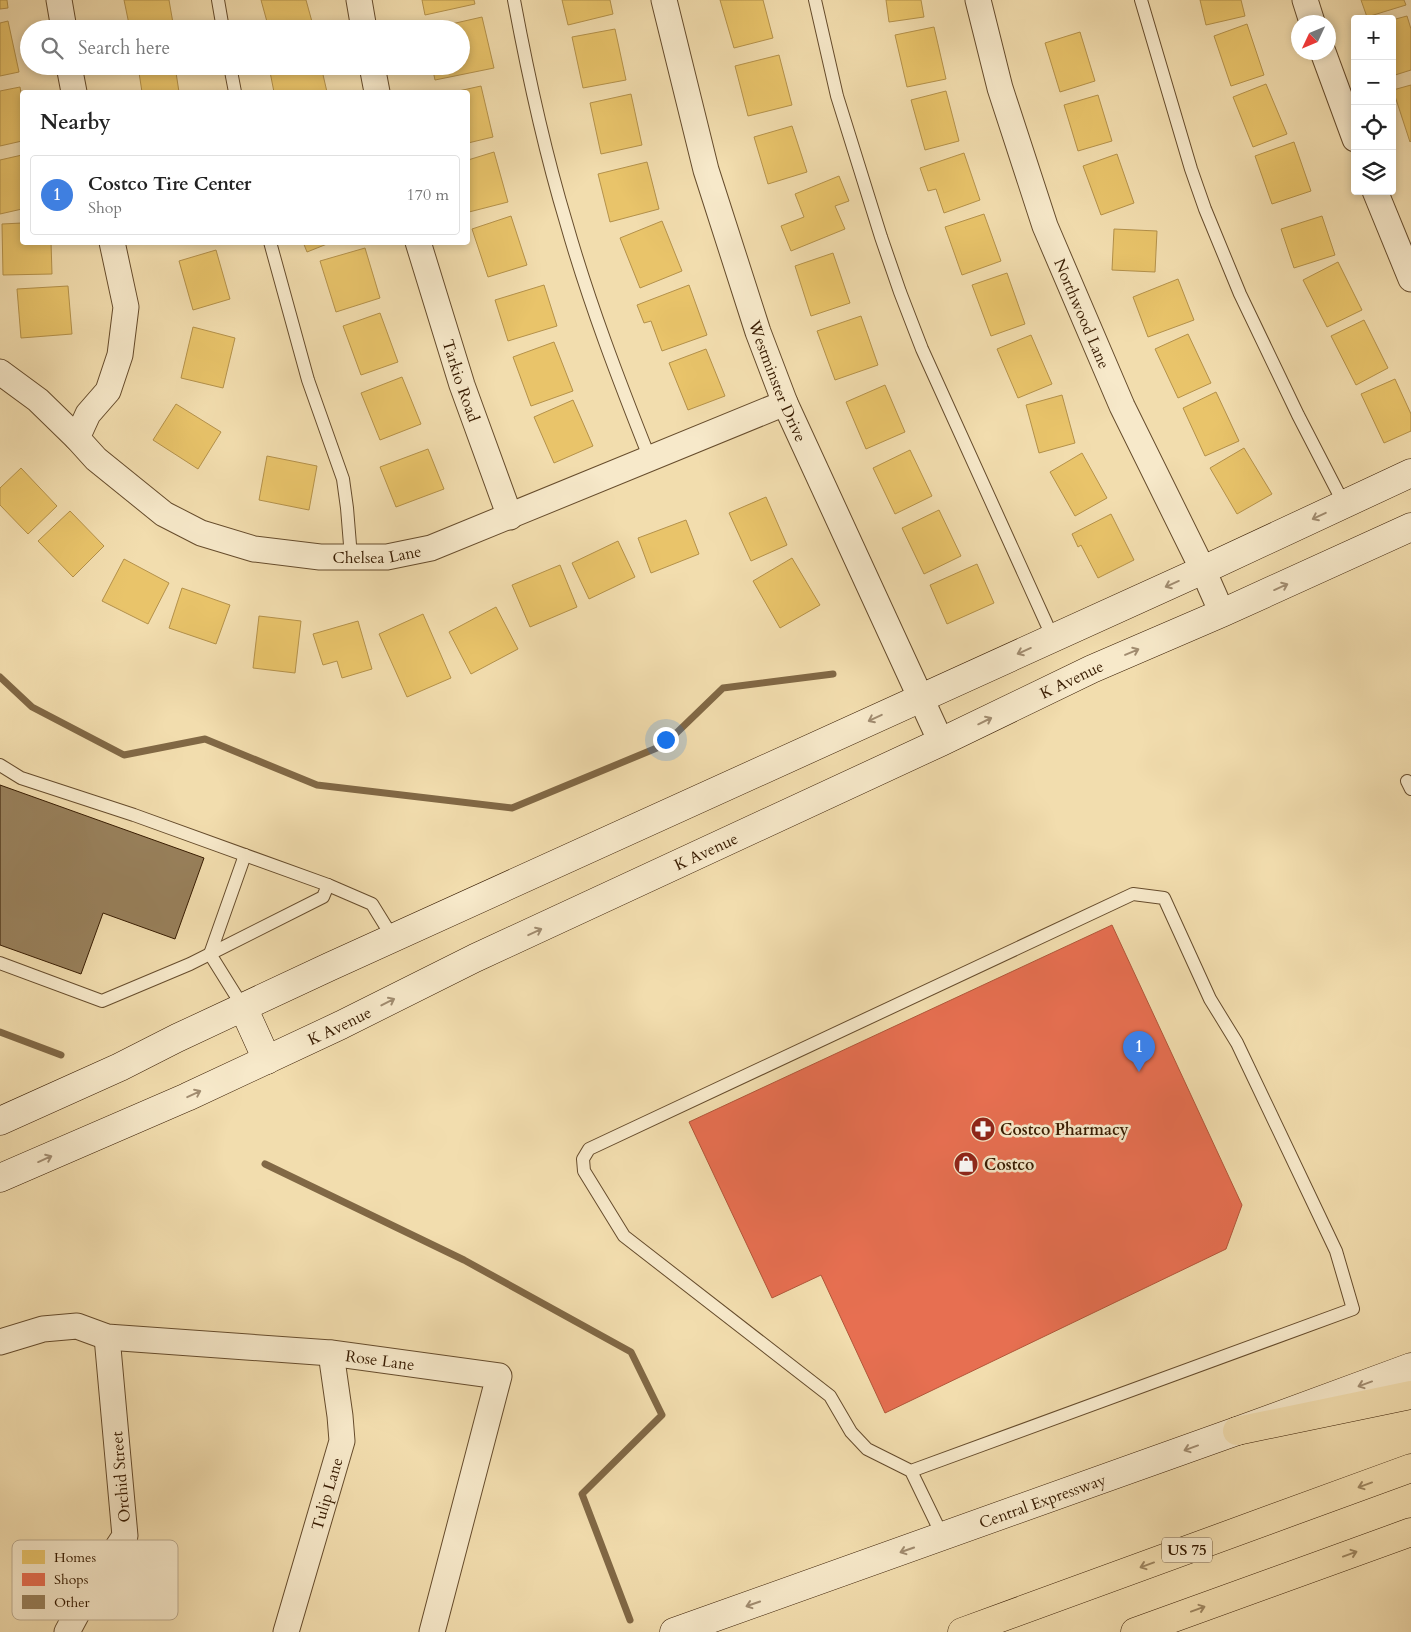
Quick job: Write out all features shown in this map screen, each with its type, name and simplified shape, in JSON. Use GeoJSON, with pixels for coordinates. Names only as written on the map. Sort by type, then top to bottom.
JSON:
{"type":"FeatureCollection","features":[{"type":"Feature","properties":{"kind":"highway"},"geometry":{"type":"LineString","coordinates":[[1237,1432],[1411,1395]]}},
{"type":"Feature","properties":{"kind":"highway","name":"US 75"},"geometry":{"type":"LineString","coordinates":[[962,1632],[1411,1468]]}},
{"type":"Feature","properties":{"kind":"highway"},"geometry":{"type":"LineString","coordinates":[[1135,1632],[1411,1532]]}},
{"type":"Feature","properties":{"kind":"main road"},"geometry":{"type":"LineString","coordinates":[[0,1121],[120,1067],[243,1007],[393,938],[1203,570],[1411,473]]}},
{"type":"Feature","properties":{"kind":"main road","name":"K Avenue"},"geometry":{"type":"LineString","coordinates":[[0,1178],[187,1097],[341,1025],[475,958],[941,742],[1092,669],[1222,613],[1411,527]]}},
{"type":"Feature","properties":{"kind":"main road"},"geometry":{"type":"LineString","coordinates":[[243,1007],[267,1060]]}},
{"type":"Feature","properties":{"kind":"main road","name":"Central Expressway"},"geometry":{"type":"LineString","coordinates":[[674,1632],[1237,1432],[1411,1368]]}},
{"type":"Feature","properties":{"kind":"street"},"geometry":{"type":"LineString","coordinates":[[59,0],[62,20]]}},
{"type":"Feature","properties":{"kind":"street"},"geometry":{"type":"LineString","coordinates":[[359,0],[362,20]]}},
{"type":"Feature","properties":{"kind":"street","name":"Westminster Drive"},"geometry":{"type":"LineString","coordinates":[[664,0],[706,170],[758,332],[785,403],[919,698],[941,742]]}},
{"type":"Feature","properties":{"kind":"street","name":"Northwood Lane"},"geometry":{"type":"LineString","coordinates":[[978,0],[1000,88],[1045,226],[1122,406],[1203,570],[1222,613]]}},
{"type":"Feature","properties":{"kind":"street"},"geometry":{"type":"LineString","coordinates":[[1304,0],[1309,15]]}},
{"type":"Feature","properties":{"kind":"street"},"geometry":{"type":"LineString","coordinates":[[1325,60],[1351,128]]}},
{"type":"Feature","properties":{"kind":"street"},"geometry":{"type":"LineString","coordinates":[[71,75],[74,90]]}},
{"type":"Feature","properties":{"kind":"street"},"geometry":{"type":"LineString","coordinates":[[374,75],[377,90]]}},
{"type":"Feature","properties":{"kind":"street"},"geometry":{"type":"LineString","coordinates":[[1377,195],[1411,279]]}},
{"type":"Feature","properties":{"kind":"street"},"geometry":{"type":"LineString","coordinates":[[77,438],[88,414],[108,391],[120,355],[126,307],[113,245]]}},
{"type":"Feature","properties":{"kind":"street","name":"Tarkio Road"},"geometry":{"type":"LineString","coordinates":[[419,245],[462,385],[510,517]]}},
{"type":"Feature","properties":{"kind":"street","name":"Chelsea Lane"},"geometry":{"type":"LineString","coordinates":[[0,372],[38,400],[96,459],[164,514],[201,533],[254,549],[320,558],[387,557],[431,548],[785,403]]}},
{"type":"Feature","properties":{"kind":"street","name":"Rose Lane"},"geometry":{"type":"LineString","coordinates":[[0,1342],[43,1329],[77,1326],[107,1337],[331,1353],[500,1376],[432,1632]]}},
{"type":"Feature","properties":{"kind":"street","name":"Orchid Street"},"geometry":{"type":"LineString","coordinates":[[107,1337],[125,1536],[122,1540]]}},
{"type":"Feature","properties":{"kind":"street","name":"Tulip Lane"},"geometry":{"type":"LineString","coordinates":[[286,1632],[342,1441],[331,1353]]}},
{"type":"Feature","properties":{"kind":"street","name":"Orchid Street"},"geometry":{"type":"LineString","coordinates":[[67,1632],[73,1620]]}},
{"type":"Feature","properties":{"kind":"lane"},"geometry":{"type":"LineString","coordinates":[[218,0],[221,20]]}},
{"type":"Feature","properties":{"kind":"lane"},"geometry":{"type":"LineString","coordinates":[[514,0],[528,77],[565,222],[600,329],[650,459]]}},
{"type":"Feature","properties":{"kind":"lane"},"geometry":{"type":"LineString","coordinates":[[815,0],[837,96],[900,292],[922,349],[1053,638]]}},
{"type":"Feature","properties":{"kind":"lane"},"geometry":{"type":"LineString","coordinates":[[1141,0],[1191,169],[1205,209],[1240,294],[1298,415],[1344,504]]}},
{"type":"Feature","properties":{"kind":"lane"},"geometry":{"type":"LineString","coordinates":[[232,75],[235,90]]}},
{"type":"Feature","properties":{"kind":"lane"},"geometry":{"type":"LineString","coordinates":[[271,245],[308,380],[343,479],[351,557]]}},
{"type":"Feature","properties":{"kind":"lane"},"geometry":{"type":"LineString","coordinates":[[0,765],[22,778],[134,814],[328,885],[372,904],[393,938]]}},
{"type":"Feature","properties":{"kind":"lane"},"geometry":{"type":"LineString","coordinates":[[210,954],[245,855]]}},
{"type":"Feature","properties":{"kind":"lane"},"geometry":{"type":"LineString","coordinates":[[0,963],[102,1001],[190,964],[323,897],[328,885]]}},
{"type":"Feature","properties":{"kind":"lane"},"geometry":{"type":"LineString","coordinates":[[912,1470],[1353,1309],[1336,1251],[1241,1050],[1210,999],[1164,898],[1133,894],[589,1149],[583,1159],[584,1171],[624,1236],[830,1396],[851,1432],[867,1449],[912,1470],[943,1537]]}},
{"type":"Feature","properties":{"kind":"lane"},"geometry":{"type":"LineString","coordinates":[[210,954],[243,1007]]}},
{"type":"Feature","properties":{"kind":"building: Homes"},"geometry":{"type":"Polygon","coordinates":[[[0,0],[7,0],[8,8],[0,9],[0,0]]]}},
{"type":"Feature","properties":{"kind":"building: Homes"},"geometry":{"type":"Polygon","coordinates":[[[124,0],[169,0],[172,20],[128,20],[124,0]]]}},
{"type":"Feature","properties":{"kind":"building: Homes"},"geometry":{"type":"Polygon","coordinates":[[[261,0],[306,0],[312,20],[267,20],[261,0]]]}},
{"type":"Feature","properties":{"kind":"building: Homes"},"geometry":{"type":"Polygon","coordinates":[[[422,0],[474,0],[475,4],[425,15],[422,0]]]}},
{"type":"Feature","properties":{"kind":"building: Homes"},"geometry":{"type":"Polygon","coordinates":[[[562,0],[610,0],[613,14],[568,25],[562,0]]]}},
{"type":"Feature","properties":{"kind":"building: Homes"},"geometry":{"type":"Polygon","coordinates":[[[720,0],[763,0],[773,38],[734,48],[720,0]]]}},
{"type":"Feature","properties":{"kind":"building: Homes"},"geometry":{"type":"Polygon","coordinates":[[[886,0],[921,0],[924,17],[889,22],[886,0]]]}},
{"type":"Feature","properties":{"kind":"building: Homes"},"geometry":{"type":"Polygon","coordinates":[[[1200,0],[1241,0],[1245,16],[1206,25],[1200,0]]]}},
{"type":"Feature","properties":{"kind":"building: Homes"},"geometry":{"type":"Polygon","coordinates":[[[1361,0],[1404,0],[1406,5],[1374,15],[1366,15],[1361,0]]]}},
{"type":"Feature","properties":{"kind":"building: Homes"},"geometry":{"type":"Polygon","coordinates":[[[1407,16],[1411,29],[1411,70],[1396,75],[1396,60],[1396,19],[1407,16]]]}},
{"type":"Feature","properties":{"kind":"building: Homes"},"geometry":{"type":"Polygon","coordinates":[[[482,17],[494,68],[470,73],[469,20],[482,17]]]}},
{"type":"Feature","properties":{"kind":"building: Homes"},"geometry":{"type":"Polygon","coordinates":[[[8,21],[19,72],[0,76],[0,23],[8,21]]]}},
{"type":"Feature","properties":{"kind":"building: Homes"},"geometry":{"type":"Polygon","coordinates":[[[1247,24],[1264,75],[1231,86],[1214,36],[1247,24]]]}},
{"type":"Feature","properties":{"kind":"building: Homes"},"geometry":{"type":"Polygon","coordinates":[[[934,27],[946,79],[907,87],[895,35],[934,27]]]}},
{"type":"Feature","properties":{"kind":"building: Homes"},"geometry":{"type":"Polygon","coordinates":[[[615,29],[626,80],[583,88],[572,37],[615,29]]]}},
{"type":"Feature","properties":{"kind":"building: Homes"},"geometry":{"type":"Polygon","coordinates":[[[1080,32],[1095,81],[1060,92],[1045,43],[1080,32]]]}},
{"type":"Feature","properties":{"kind":"building: Homes"},"geometry":{"type":"Polygon","coordinates":[[[779,55],[792,105],[748,116],[735,66],[779,55]]]}},
{"type":"Feature","properties":{"kind":"building: Homes"},"geometry":{"type":"Polygon","coordinates":[[[139,75],[176,75],[179,90],[142,90],[139,75]]]}},
{"type":"Feature","properties":{"kind":"building: Homes"},"geometry":{"type":"Polygon","coordinates":[[[271,75],[323,75],[327,90],[274,90],[271,75]]]}},
{"type":"Feature","properties":{"kind":"building: Homes"},"geometry":{"type":"Polygon","coordinates":[[[434,75],[460,75],[435,80],[434,75]]]}},
{"type":"Feature","properties":{"kind":"building: Homes"},"geometry":{"type":"Polygon","coordinates":[[[1266,84],[1287,134],[1253,147],[1233,97],[1266,84]]]}},
{"type":"Feature","properties":{"kind":"building: Homes"},"geometry":{"type":"Polygon","coordinates":[[[1411,85],[1410,142],[1396,99],[1396,89],[1411,85]]]}},
{"type":"Feature","properties":{"kind":"building: Homes"},"geometry":{"type":"Polygon","coordinates":[[[481,86],[493,137],[470,143],[470,90],[463,90],[481,86]]]}},
{"type":"Feature","properties":{"kind":"building: Homes"},"geometry":{"type":"Polygon","coordinates":[[[20,87],[20,90],[20,141],[0,146],[0,91],[20,87]]]}},
{"type":"Feature","properties":{"kind":"building: Homes"},"geometry":{"type":"Polygon","coordinates":[[[946,91],[959,141],[925,150],[911,100],[946,91]]]}},
{"type":"Feature","properties":{"kind":"building: Homes"},"geometry":{"type":"Polygon","coordinates":[[[631,94],[642,145],[601,154],[590,103],[631,94]]]}},
{"type":"Feature","properties":{"kind":"building: Homes"},"geometry":{"type":"Polygon","coordinates":[[[1098,95],[1112,141],[1078,151],[1064,105],[1098,95]]]}},
{"type":"Feature","properties":{"kind":"building: Homes"},"geometry":{"type":"Polygon","coordinates":[[[792,126],[807,172],[768,184],[754,137],[792,126]]]}},
{"type":"Feature","properties":{"kind":"building: Homes"},"geometry":{"type":"Polygon","coordinates":[[[1294,142],[1311,191],[1272,204],[1255,156],[1294,142]]]}},
{"type":"Feature","properties":{"kind":"building: Homes"},"geometry":{"type":"Polygon","coordinates":[[[494,152],[508,202],[470,212],[470,159],[494,152]]]}},
{"type":"Feature","properties":{"kind":"building: Homes"},"geometry":{"type":"Polygon","coordinates":[[[964,153],[980,200],[944,213],[936,189],[928,191],[920,168],[964,153]]]}},
{"type":"Feature","properties":{"kind":"building: Homes"},"geometry":{"type":"Polygon","coordinates":[[[1117,154],[1134,203],[1101,215],[1083,166],[1117,154]]]}},
{"type":"Feature","properties":{"kind":"building: Homes"},"geometry":{"type":"Polygon","coordinates":[[[20,155],[20,209],[0,214],[0,160],[20,155]]]}},
{"type":"Feature","properties":{"kind":"building: Homes"},"geometry":{"type":"Polygon","coordinates":[[[647,162],[659,209],[610,222],[598,174],[647,162]]]}},
{"type":"Feature","properties":{"kind":"building: Homes"},"geometry":{"type":"Polygon","coordinates":[[[839,176],[849,201],[835,206],[845,229],[791,251],[781,226],[804,217],[795,194],[839,176]]]}},
{"type":"Feature","properties":{"kind":"building: Homes"},"geometry":{"type":"Polygon","coordinates":[[[984,214],[1001,261],[962,275],[945,227],[984,214]]]}},
{"type":"Feature","properties":{"kind":"building: Homes"},"geometry":{"type":"Polygon","coordinates":[[[511,216],[527,265],[488,277],[472,229],[511,216]]]}},
{"type":"Feature","properties":{"kind":"building: Homes"},"geometry":{"type":"Polygon","coordinates":[[[1322,216],[1335,255],[1294,268],[1281,229],[1322,216]]]}},
{"type":"Feature","properties":{"kind":"building: Homes"},"geometry":{"type":"Polygon","coordinates":[[[662,221],[682,271],[640,288],[620,238],[662,221]]]}},
{"type":"Feature","properties":{"kind":"building: Homes"},"geometry":{"type":"Polygon","coordinates":[[[20,223],[20,245],[51,245],[52,274],[3,275],[2,224],[20,223]]]}},
{"type":"Feature","properties":{"kind":"building: Homes"},"geometry":{"type":"Polygon","coordinates":[[[1114,229],[1157,231],[1155,272],[1112,270],[1114,229]]]}},
{"type":"Feature","properties":{"kind":"building: Homes"},"geometry":{"type":"Polygon","coordinates":[[[304,245],[324,245],[307,252],[304,245]]]}},
{"type":"Feature","properties":{"kind":"building: Homes"},"geometry":{"type":"Polygon","coordinates":[[[365,248],[380,298],[336,312],[320,261],[365,248]]]}},
{"type":"Feature","properties":{"kind":"building: Homes"},"geometry":{"type":"Polygon","coordinates":[[[216,250],[230,299],[193,310],[179,261],[216,250]]]}},
{"type":"Feature","properties":{"kind":"building: Homes"},"geometry":{"type":"Polygon","coordinates":[[[833,253],[850,303],[811,316],[795,266],[833,253]]]}},
{"type":"Feature","properties":{"kind":"building: Homes"},"geometry":{"type":"Polygon","coordinates":[[[1338,262],[1362,310],[1327,327],[1303,280],[1338,262]]]}},
{"type":"Feature","properties":{"kind":"building: Homes"},"geometry":{"type":"Polygon","coordinates":[[[1007,273],[1025,324],[991,336],[972,285],[1007,273]]]}},
{"type":"Feature","properties":{"kind":"building: Homes"},"geometry":{"type":"Polygon","coordinates":[[[1178,279],[1194,320],[1148,337],[1133,297],[1178,279]]]}},
{"type":"Feature","properties":{"kind":"building: Homes"},"geometry":{"type":"Polygon","coordinates":[[[544,285],[557,326],[508,341],[495,300],[544,285]]]}},
{"type":"Feature","properties":{"kind":"building: Homes"},"geometry":{"type":"Polygon","coordinates":[[[689,285],[707,335],[662,351],[651,321],[644,323],[637,305],[689,285]]]}},
{"type":"Feature","properties":{"kind":"building: Homes"},"geometry":{"type":"Polygon","coordinates":[[[68,286],[72,334],[21,338],[17,289],[68,286]]]}},
{"type":"Feature","properties":{"kind":"building: Homes"},"geometry":{"type":"Polygon","coordinates":[[[380,313],[398,362],[361,375],[343,326],[380,313]]]}},
{"type":"Feature","properties":{"kind":"building: Homes"},"geometry":{"type":"Polygon","coordinates":[[[861,316],[878,365],[835,380],[817,331],[861,316]]]}},
{"type":"Feature","properties":{"kind":"building: Homes"},"geometry":{"type":"Polygon","coordinates":[[[1364,320],[1388,368],[1356,385],[1331,336],[1364,320]]]}},
{"type":"Feature","properties":{"kind":"building: Homes"},"geometry":{"type":"Polygon","coordinates":[[[193,327],[235,338],[223,388],[181,378],[193,327]]]}},
{"type":"Feature","properties":{"kind":"building: Homes"},"geometry":{"type":"Polygon","coordinates":[[[1188,334],[1211,383],[1178,398],[1155,349],[1188,334]]]}},
{"type":"Feature","properties":{"kind":"building: Homes"},"geometry":{"type":"Polygon","coordinates":[[[1031,335],[1052,384],[1018,398],[997,349],[1031,335]]]}},
{"type":"Feature","properties":{"kind":"building: Homes"},"geometry":{"type":"Polygon","coordinates":[[[554,342],[573,391],[531,406],[513,357],[554,342]]]}},
{"type":"Feature","properties":{"kind":"building: Homes"},"geometry":{"type":"Polygon","coordinates":[[[706,349],[725,396],[688,410],[669,363],[706,349]]]}},
{"type":"Feature","properties":{"kind":"building: Homes"},"geometry":{"type":"Polygon","coordinates":[[[402,377],[421,424],[380,440],[361,393],[402,377]]]}},
{"type":"Feature","properties":{"kind":"building: Homes"},"geometry":{"type":"Polygon","coordinates":[[[1395,379],[1411,414],[1411,431],[1384,443],[1361,394],[1395,379]]]}},
{"type":"Feature","properties":{"kind":"building: Homes"},"geometry":{"type":"Polygon","coordinates":[[[885,385],[905,432],[866,449],[846,402],[885,385]]]}},
{"type":"Feature","properties":{"kind":"building: Homes"},"geometry":{"type":"Polygon","coordinates":[[[1216,392],[1239,441],[1205,456],[1183,408],[1216,392]]]}},
{"type":"Feature","properties":{"kind":"building: Homes"},"geometry":{"type":"Polygon","coordinates":[[[1062,395],[1075,443],[1039,453],[1026,405],[1062,395]]]}},
{"type":"Feature","properties":{"kind":"building: Homes"},"geometry":{"type":"Polygon","coordinates":[[[573,400],[593,446],[554,463],[534,417],[573,400]]]}},
{"type":"Feature","properties":{"kind":"building: Homes"},"geometry":{"type":"Polygon","coordinates":[[[176,404],[221,432],[198,469],[153,440],[176,404]]]}},
{"type":"Feature","properties":{"kind":"building: Homes"},"geometry":{"type":"Polygon","coordinates":[[[1244,448],[1272,494],[1237,514],[1210,468],[1244,448]]]}},
{"type":"Feature","properties":{"kind":"building: Homes"},"geometry":{"type":"Polygon","coordinates":[[[428,449],[444,489],[396,507],[380,467],[428,449]]]}},
{"type":"Feature","properties":{"kind":"building: Homes"},"geometry":{"type":"Polygon","coordinates":[[[910,450],[932,496],[895,514],[873,468],[910,450]]]}},
{"type":"Feature","properties":{"kind":"building: Homes"},"geometry":{"type":"Polygon","coordinates":[[[1082,453],[1107,498],[1075,516],[1050,472],[1082,453]]]}},
{"type":"Feature","properties":{"kind":"building: Homes"},"geometry":{"type":"Polygon","coordinates":[[[267,456],[317,466],[309,510],[259,500],[267,456]]]}},
{"type":"Feature","properties":{"kind":"building: Homes"},"geometry":{"type":"Polygon","coordinates":[[[21,468],[57,506],[28,534],[0,505],[0,488],[21,468]]]}},
{"type":"Feature","properties":{"kind":"building: Homes"},"geometry":{"type":"Polygon","coordinates":[[[766,497],[787,545],[751,561],[729,513],[766,497]]]}},
{"type":"Feature","properties":{"kind":"building: Homes"},"geometry":{"type":"Polygon","coordinates":[[[939,510],[961,556],[924,574],[902,528],[939,510]]]}},
{"type":"Feature","properties":{"kind":"building: Homes"},"geometry":{"type":"Polygon","coordinates":[[[70,511],[104,546],[73,577],[38,541],[70,511]]]}},
{"type":"Feature","properties":{"kind":"building: Homes"},"geometry":{"type":"Polygon","coordinates":[[[1111,514],[1134,560],[1098,578],[1081,545],[1078,547],[1072,534],[1111,514]]]}},
{"type":"Feature","properties":{"kind":"building: Homes"},"geometry":{"type":"Polygon","coordinates":[[[686,520],[699,554],[651,573],[638,538],[686,520]]]}},
{"type":"Feature","properties":{"kind":"building: Homes"},"geometry":{"type":"Polygon","coordinates":[[[618,541],[635,577],[589,599],[572,563],[618,541]]]}},
{"type":"Feature","properties":{"kind":"building: Homes"},"geometry":{"type":"Polygon","coordinates":[[[792,558],[820,605],[780,628],[753,581],[792,558]]]}},
{"type":"Feature","properties":{"kind":"building: Homes"},"geometry":{"type":"Polygon","coordinates":[[[124,559],[169,583],[148,624],[102,601],[124,559]]]}},
{"type":"Feature","properties":{"kind":"building: Homes"},"geometry":{"type":"Polygon","coordinates":[[[977,564],[994,603],[947,624],[930,585],[977,564]]]}},
{"type":"Feature","properties":{"kind":"building: Homes"},"geometry":{"type":"Polygon","coordinates":[[[560,565],[577,607],[530,627],[512,585],[560,565]]]}},
{"type":"Feature","properties":{"kind":"building: Homes"},"geometry":{"type":"Polygon","coordinates":[[[182,588],[230,605],[216,644],[169,628],[182,588]]]}},
{"type":"Feature","properties":{"kind":"building: Homes"},"geometry":{"type":"Polygon","coordinates":[[[496,607],[518,649],[471,674],[449,632],[496,607]]]}},
{"type":"Feature","properties":{"kind":"building: Homes"},"geometry":{"type":"Polygon","coordinates":[[[423,614],[451,678],[407,697],[379,634],[423,614]]]}},
{"type":"Feature","properties":{"kind":"building: Homes"},"geometry":{"type":"Polygon","coordinates":[[[259,616],[301,621],[295,673],[253,668],[259,616]]]}},
{"type":"Feature","properties":{"kind":"building: Homes"},"geometry":{"type":"Polygon","coordinates":[[[358,621],[372,669],[342,678],[337,661],[323,665],[313,634],[358,621]]]}},
{"type":"Feature","properties":{"kind":"building: Shops","name":"Costco"},"geometry":{"type":"Polygon","coordinates":[[[1112,925],[1242,1205],[1226,1249],[885,1413],[821,1275],[772,1298],[689,1122],[1112,925]]]}},
{"type":"Feature","properties":{"kind":"building: Other"},"geometry":{"type":"Polygon","coordinates":[[[0,785],[204,858],[175,939],[103,913],[81,974],[0,945],[0,785]]]}},
{"type":"Feature","properties":{"kind":"waterway"},"geometry":{"type":"LineString","coordinates":[[0,677],[32,707],[124,755],[205,739],[317,785],[512,808],[664,745],[723,688],[833,674]]}},
{"type":"Feature","properties":{"kind":"waterway"},"geometry":{"type":"LineString","coordinates":[[0,1032],[61,1055]]}},
{"type":"Feature","properties":{"kind":"waterway"},"geometry":{"type":"LineString","coordinates":[[265,1164],[464,1260],[631,1352],[662,1415],[582,1494],[630,1620]]}},
{"type":"Feature","properties":{"kind":"place","name":"Costco Tire Center"},"geometry":{"type":"Point","coordinates":[1139,1072]}},
{"type":"Feature","properties":{"kind":"place","name":"Costco Pharmacy"},"geometry":{"type":"Point","coordinates":[983,1129]}},
{"type":"Feature","properties":{"kind":"place","name":"Costco"},"geometry":{"type":"Point","coordinates":[966,1164]}}]}
